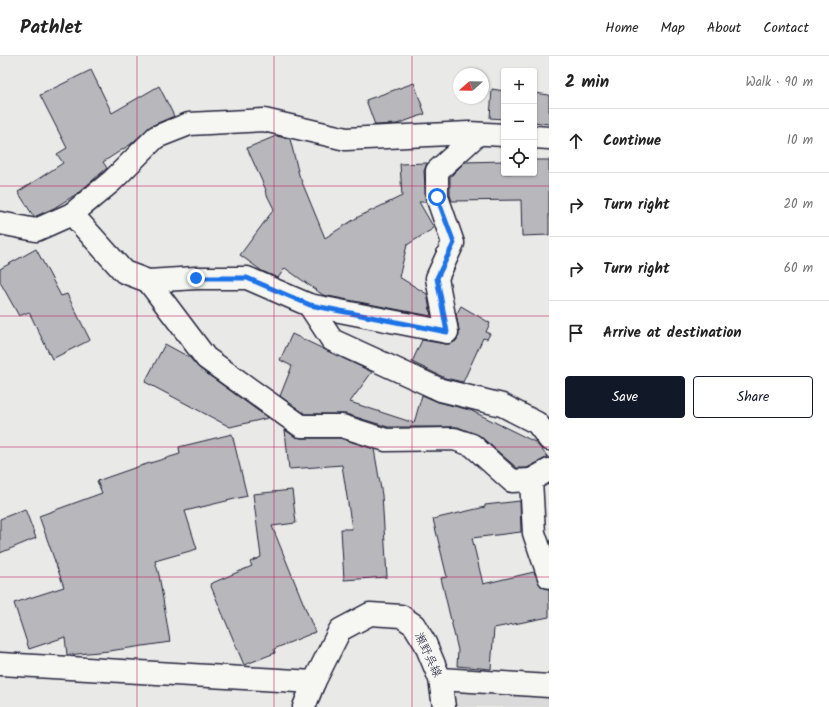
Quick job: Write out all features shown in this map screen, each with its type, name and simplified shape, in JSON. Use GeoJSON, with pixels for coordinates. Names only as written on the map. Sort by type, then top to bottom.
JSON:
{"type":"FeatureCollection","features":[{"type":"Feature","properties":{"kind":"street"},"geometry":{"type":"LineString","coordinates":[[0,223],[36,230],[72,214],[112,181],[156,137],[189,124],[264,120],[346,139],[478,134],[501,135]]}},
{"type":"Feature","properties":{"kind":"street"},"geometry":{"type":"LineString","coordinates":[[72,214],[124,272],[148,281],[196,278],[247,278],[310,305],[447,332],[437,278],[454,243],[437,197],[437,170],[478,134]]}},
{"type":"Feature","properties":{"kind":"street"},"geometry":{"type":"LineString","coordinates":[[537,137],[549,138]]}},
{"type":"Feature","properties":{"kind":"street"},"geometry":{"type":"LineString","coordinates":[[148,281],[206,358],[301,426],[342,426],[386,440],[454,439],[472,445],[512,481],[540,475],[534,533],[549,577]]}},
{"type":"Feature","properties":{"kind":"street"},"geometry":{"type":"LineString","coordinates":[[310,305],[332,340],[441,390],[502,405],[537,423],[549,439]]}},
{"type":"Feature","properties":{"kind":"street","name":"瀬野呉線"},"geometry":{"type":"LineString","coordinates":[[304,707],[314,682],[340,630],[370,614],[401,616],[414,625],[425,642],[440,679],[444,707]]}},
{"type":"Feature","properties":{"kind":"street"},"geometry":{"type":"LineString","coordinates":[[0,664],[314,682]]}},
{"type":"Feature","properties":{"kind":"street"},"geometry":{"type":"LineString","coordinates":[[440,679],[549,686]]}},
{"type":"Feature","properties":{"kind":"shaded area"},"geometry":{"type":"Polygon","coordinates":[[[451,685],[549,691],[549,707],[455,707],[451,685]]]}},
{"type":"Feature","properties":{"kind":"building"},"geometry":{"type":"Polygon","coordinates":[[[91,70],[112,113],[159,86],[174,116],[151,126],[131,144],[103,162],[107,168],[78,193],[54,208],[34,217],[18,192],[63,163],[57,154],[67,148],[40,95],[91,70]]]}},
{"type":"Feature","properties":{"kind":"building"},"geometry":{"type":"Polygon","coordinates":[[[414,83],[425,114],[397,124],[375,125],[366,100],[414,83]]]}},
{"type":"Feature","properties":{"kind":"building"},"geometry":{"type":"Polygon","coordinates":[[[492,89],[501,90],[501,119],[490,118],[492,89]]]}},
{"type":"Feature","properties":{"kind":"building"},"geometry":{"type":"Polygon","coordinates":[[[537,93],[549,95],[549,124],[537,122],[537,93]]]}},
{"type":"Feature","properties":{"kind":"building"},"geometry":{"type":"Polygon","coordinates":[[[276,136],[290,139],[299,175],[325,238],[358,217],[402,196],[400,164],[427,163],[424,171],[426,202],[419,202],[434,228],[407,245],[399,277],[427,294],[431,316],[323,295],[285,268],[278,278],[262,271],[240,255],[274,209],[247,148],[276,136]]]}},
{"type":"Feature","properties":{"kind":"building"},"geometry":{"type":"Polygon","coordinates":[[[537,160],[549,160],[549,235],[522,236],[521,200],[452,201],[450,195],[450,177],[465,162],[501,161],[501,176],[537,176],[537,160]]]}},
{"type":"Feature","properties":{"kind":"building"},"geometry":{"type":"Polygon","coordinates":[[[36,249],[61,296],[67,294],[90,340],[52,359],[29,312],[19,316],[0,282],[0,269],[36,249]]]}},
{"type":"Feature","properties":{"kind":"building"},"geometry":{"type":"Polygon","coordinates":[[[461,306],[490,323],[486,332],[490,334],[487,339],[483,338],[463,382],[445,378],[412,362],[422,340],[445,344],[451,344],[456,341],[459,336],[459,330],[456,313],[461,306]]]}},
{"type":"Feature","properties":{"kind":"building"},"geometry":{"type":"Polygon","coordinates":[[[292,334],[372,372],[350,402],[414,423],[422,395],[438,402],[470,410],[535,442],[548,457],[527,468],[517,468],[480,436],[458,427],[388,427],[346,414],[305,414],[280,396],[292,366],[280,360],[292,334]]]}},
{"type":"Feature","properties":{"kind":"building"},"geometry":{"type":"Polygon","coordinates":[[[165,344],[189,357],[199,368],[268,418],[230,427],[145,382],[165,344]]]}},
{"type":"Feature","properties":{"kind":"building"},"geometry":{"type":"Polygon","coordinates":[[[285,430],[294,436],[301,438],[340,438],[374,449],[382,495],[387,577],[344,580],[341,529],[352,529],[342,465],[289,469],[285,430]]]}},
{"type":"Feature","properties":{"kind":"building"},"geometry":{"type":"Polygon","coordinates":[[[232,434],[247,496],[185,511],[197,549],[155,561],[159,575],[170,642],[109,651],[67,655],[65,637],[29,649],[14,603],[64,587],[39,516],[102,493],[97,481],[180,454],[179,447],[232,434]]]}},
{"type":"Feature","properties":{"kind":"building"},"geometry":{"type":"Polygon","coordinates":[[[292,490],[296,523],[272,526],[315,632],[274,649],[275,653],[244,665],[210,584],[252,566],[250,562],[261,557],[253,494],[292,490]]]}},
{"type":"Feature","properties":{"kind":"building"},"geometry":{"type":"Polygon","coordinates":[[[520,501],[521,532],[472,538],[483,584],[534,572],[541,586],[549,589],[549,617],[494,628],[491,669],[457,666],[458,650],[441,578],[447,577],[433,519],[485,507],[485,505],[520,501]]]}},
{"type":"Feature","properties":{"kind":"building"},"geometry":{"type":"Polygon","coordinates":[[[25,509],[36,538],[0,553],[0,519],[25,509]]]}},
{"type":"Feature","properties":{"kind":"route"},"geometry":{"type":"LineString","coordinates":[[196,278],[247,278],[310,305],[447,332],[437,278],[454,243],[437,197]]}}]}
